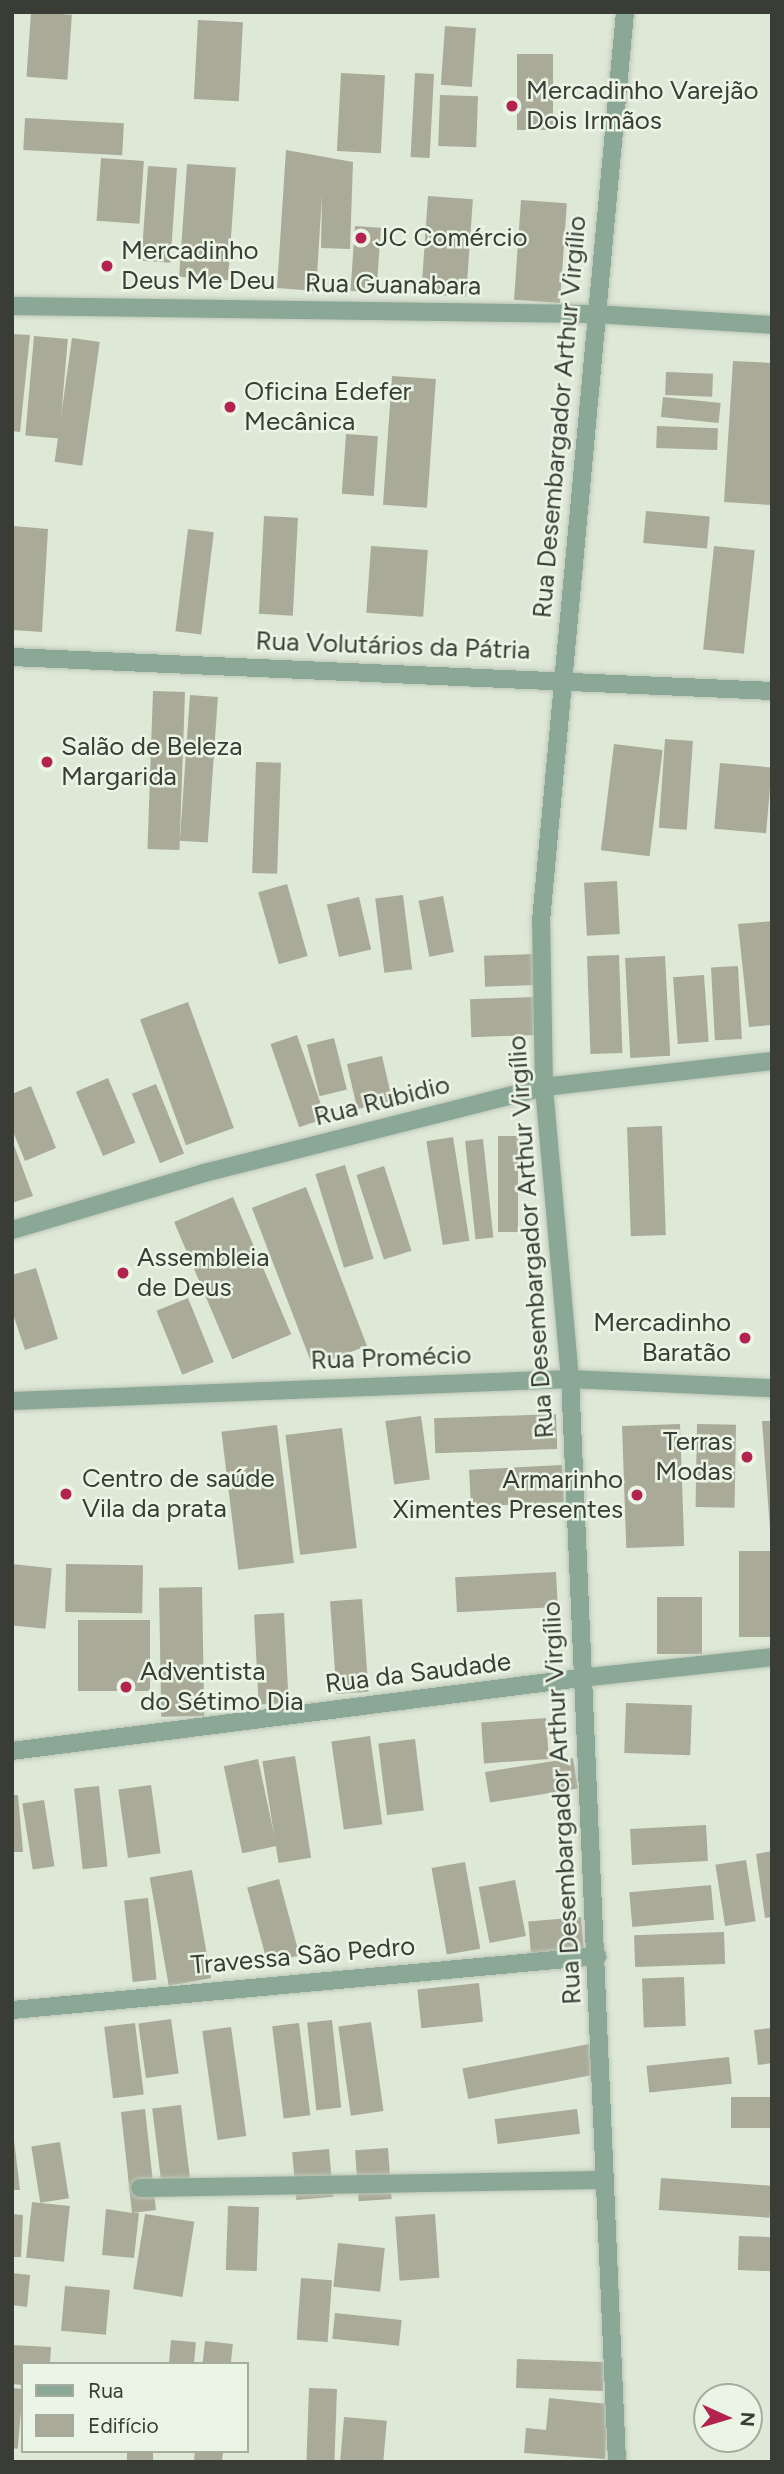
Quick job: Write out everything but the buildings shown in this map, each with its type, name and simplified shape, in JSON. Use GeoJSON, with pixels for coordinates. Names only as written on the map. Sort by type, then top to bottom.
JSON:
{"type":"FeatureCollection","features":[{"type":"Feature","properties":{"kind":"street","name":"Rua Desembargador Arthur Virgílio"},"geometry":{"type":"LineString","coordinates":[[617,2462],[604,2180],[598,1956],[580,1678],[570,1379],[544,1087],[541,921],[594,314],[625,12]]}},
{"type":"Feature","properties":{"kind":"street","name":"Rua Guanabara"},"geometry":{"type":"LineString","coordinates":[[12,306],[594,314],[772,325]]}},
{"type":"Feature","properties":{"kind":"street","name":"Rua Volutários da Pátria"},"geometry":{"type":"LineString","coordinates":[[12,657],[772,691]]}},
{"type":"Feature","properties":{"kind":"street","name":"Rua Rubidio"},"geometry":{"type":"LineString","coordinates":[[12,1230],[204,1173],[544,1087],[772,1061]]}},
{"type":"Feature","properties":{"kind":"street","name":"Rua Promécio"},"geometry":{"type":"LineString","coordinates":[[12,1401],[570,1379],[772,1388]]}},
{"type":"Feature","properties":{"kind":"street","name":"Rua da Saudade"},"geometry":{"type":"LineString","coordinates":[[12,1751],[580,1678],[772,1657]]}},
{"type":"Feature","properties":{"kind":"street","name":"Travessa São Pedro"},"geometry":{"type":"LineString","coordinates":[[12,2010],[598,1956]]}},
{"type":"Feature","properties":{"kind":"street"},"geometry":{"type":"LineString","coordinates":[[140,2188],[604,2180]]}},
{"type":"Feature","properties":{"kind":"place","name":"Mercadinho Varejão Dois Irmãos"},"geometry":{"type":"Point","coordinates":[512,106]}},
{"type":"Feature","properties":{"kind":"place","name":"JC Comércio"},"geometry":{"type":"Point","coordinates":[361,238]}},
{"type":"Feature","properties":{"kind":"place","name":"Mercadinho Deus Me Deu"},"geometry":{"type":"Point","coordinates":[107,266]}},
{"type":"Feature","properties":{"kind":"place","name":"Oficina Edefer Mecânica"},"geometry":{"type":"Point","coordinates":[230,407]}},
{"type":"Feature","properties":{"kind":"place","name":"Salão de Beleza Margarida"},"geometry":{"type":"Point","coordinates":[47,762]}},
{"type":"Feature","properties":{"kind":"place","name":"Assembleia de Deus"},"geometry":{"type":"Point","coordinates":[123,1273]}},
{"type":"Feature","properties":{"kind":"place","name":"Mercadinho Baratão"},"geometry":{"type":"Point","coordinates":[745,1338]}},
{"type":"Feature","properties":{"kind":"place","name":"Terras Modas"},"geometry":{"type":"Point","coordinates":[747,1457]}},
{"type":"Feature","properties":{"kind":"place","name":"Centro de saúde Vila da prata"},"geometry":{"type":"Point","coordinates":[66,1494]}},
{"type":"Feature","properties":{"kind":"place","name":"Armarinho Ximentes Presentes"},"geometry":{"type":"Point","coordinates":[637,1495]}},
{"type":"Feature","properties":{"kind":"place","name":"Adventista do Sétimo Dia"},"geometry":{"type":"Point","coordinates":[126,1687]}}]}
